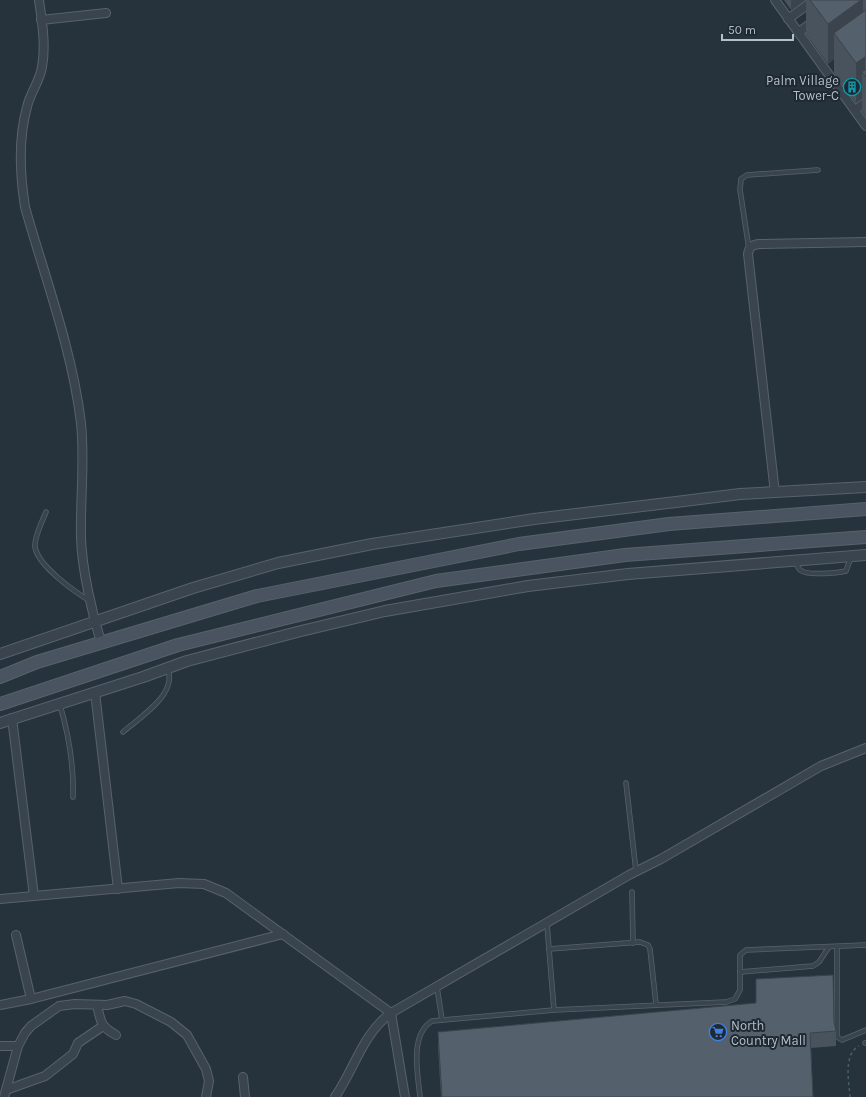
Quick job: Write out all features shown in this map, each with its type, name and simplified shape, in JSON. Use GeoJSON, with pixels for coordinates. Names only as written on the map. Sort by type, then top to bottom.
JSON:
{"type":"FeatureCollection","features":[{"type":"Feature","properties":{"kind":"main road"},"geometry":{"type":"LineString","coordinates":[[0,677],[36,662],[257,596],[519,544],[669,524],[866,509]]}},
{"type":"Feature","properties":{"kind":"main road"},"geometry":{"type":"LineString","coordinates":[[0,704],[178,645],[436,580],[625,555],[866,536]]}},
{"type":"Feature","properties":{"kind":"street"},"geometry":{"type":"LineString","coordinates":[[39,0],[43,55],[42,68],[26,108],[21,153],[21,183],[25,207],[69,359],[76,392],[82,439],[81,540],[95,623],[101,642]]}},
{"type":"Feature","properties":{"kind":"street"},"geometry":{"type":"LineString","coordinates":[[775,0],[798,33],[829,70],[866,126]]}},
{"type":"Feature","properties":{"kind":"street"},"geometry":{"type":"LineString","coordinates":[[788,20],[814,0]]}},
{"type":"Feature","properties":{"kind":"street"},"geometry":{"type":"LineString","coordinates":[[41,20],[106,13]]}},
{"type":"Feature","properties":{"kind":"street"},"geometry":{"type":"LineString","coordinates":[[798,33],[822,14]]}},
{"type":"Feature","properties":{"kind":"street"},"geometry":{"type":"LineString","coordinates":[[855,110],[866,102]]}},
{"type":"Feature","properties":{"kind":"street"},"geometry":{"type":"LineString","coordinates":[[775,493],[749,251],[752,245],[759,244],[866,242]]}},
{"type":"Feature","properties":{"kind":"street"},"geometry":{"type":"LineString","coordinates":[[0,654],[95,623],[156,600],[278,563],[372,544],[534,519],[740,494],[866,487]]}},
{"type":"Feature","properties":{"kind":"street"},"geometry":{"type":"LineString","coordinates":[[0,723],[167,668],[241,646],[385,611],[481,594],[628,574],[866,555]]}},
{"type":"Feature","properties":{"kind":"street"},"geometry":{"type":"LineString","coordinates":[[95,692],[118,889]]}},
{"type":"Feature","properties":{"kind":"street"},"geometry":{"type":"LineString","coordinates":[[12,718],[34,896]]}},
{"type":"Feature","properties":{"kind":"street"},"geometry":{"type":"LineString","coordinates":[[335,1097],[362,1047],[381,1022],[390,1013],[438,987],[821,766],[866,748]]}},
{"type":"Feature","properties":{"kind":"street"},"geometry":{"type":"LineString","coordinates":[[0,899],[179,883],[204,884],[226,893],[390,1013],[405,1097]]}},
{"type":"Feature","properties":{"kind":"street"},"geometry":{"type":"LineString","coordinates":[[0,1005],[31,999],[283,934]]}},
{"type":"Feature","properties":{"kind":"street"},"geometry":{"type":"LineString","coordinates":[[16,935],[31,999]]}},
{"type":"Feature","properties":{"kind":"street"},"geometry":{"type":"LineString","coordinates":[[5,1093],[18,1046],[25,1033],[31,1026],[59,1006],[132,1002],[182,1030],[191,1041],[206,1069],[209,1081],[206,1097]]}},
{"type":"Feature","properties":{"kind":"street"},"geometry":{"type":"LineString","coordinates":[[97,1005],[103,1026],[116,1035]]}},
{"type":"Feature","properties":{"kind":"street"},"geometry":{"type":"LineString","coordinates":[[5,1093],[45,1076],[73,1054],[78,1043],[103,1026]]}},
{"type":"Feature","properties":{"kind":"street"},"geometry":{"type":"LineString","coordinates":[[0,1046],[18,1046]]}},
{"type":"Feature","properties":{"kind":"street"},"geometry":{"type":"LineString","coordinates":[[243,1078],[245,1097]]}},
{"type":"Feature","properties":{"kind":"lane"},"geometry":{"type":"LineString","coordinates":[[749,251],[740,190],[741,179],[747,175],[818,170]]}},
{"type":"Feature","properties":{"kind":"lane"},"geometry":{"type":"LineString","coordinates":[[46,512],[35,544],[38,554],[64,583],[92,602]]}},
{"type":"Feature","properties":{"kind":"lane"},"geometry":{"type":"LineString","coordinates":[[794,560],[800,570],[806,573],[839,572],[846,571],[852,556]]}},
{"type":"Feature","properties":{"kind":"lane"},"geometry":{"type":"LineString","coordinates":[[123,732],[161,697],[169,684],[170,677],[167,668]]}},
{"type":"Feature","properties":{"kind":"lane"},"geometry":{"type":"LineString","coordinates":[[59,703],[70,743],[74,775],[74,797]]}},
{"type":"Feature","properties":{"kind":"lane"},"geometry":{"type":"LineString","coordinates":[[626,783],[636,872]]}},
{"type":"Feature","properties":{"kind":"lane"},"geometry":{"type":"LineString","coordinates":[[632,892],[633,943]]}},
{"type":"Feature","properties":{"kind":"lane"},"geometry":{"type":"LineString","coordinates":[[547,924],[554,1010]]}},
{"type":"Feature","properties":{"kind":"lane"},"geometry":{"type":"LineString","coordinates":[[549,950],[643,943],[649,947],[656,1004]]}},
{"type":"Feature","properties":{"kind":"lane"},"geometry":{"type":"LineString","coordinates":[[420,1097],[417,1066],[419,1039],[424,1029],[430,1023],[442,1020],[554,1010],[731,1001],[735,999],[740,990],[740,955],[746,950],[866,945]]}},
{"type":"Feature","properties":{"kind":"lane"},"geometry":{"type":"LineString","coordinates":[[740,972],[813,966],[819,962],[829,947]]}},
{"type":"Feature","properties":{"kind":"lane"},"geometry":{"type":"LineString","coordinates":[[837,947],[837,1037],[842,1040],[866,1030]]}},
{"type":"Feature","properties":{"kind":"lane"},"geometry":{"type":"LineString","coordinates":[[438,987],[442,1020]]}},
{"type":"Feature","properties":{"kind":"path"},"geometry":{"type":"LineString","coordinates":[[850,1097],[850,1055],[857,1047],[865,1043]]}},
{"type":"Feature","properties":{"kind":"building"},"geometry":{"type":"Polygon","coordinates":[[[810,0],[861,0],[828,24],[810,0]]]}},
{"type":"Feature","properties":{"kind":"building"},"geometry":{"type":"Polygon","coordinates":[[[866,10],[866,57],[856,63],[834,33],[866,10]]]}},
{"type":"Feature","properties":{"kind":"building"},"geometry":{"type":"Polygon","coordinates":[[[866,69],[866,77],[862,72],[866,69]]]}},
{"type":"Feature","properties":{"kind":"building","name":"North Country Mall"},"geometry":{"type":"Polygon","coordinates":[[[833,975],[834,1022],[836,1031],[810,1033],[813,1097],[442,1097],[438,1032],[756,1003],[756,979],[833,975]]]}},
{"type":"Feature","properties":{"kind":"place","name":"Palm Village Tower-C"},"geometry":{"type":"Point","coordinates":[852,87]}},
{"type":"Feature","properties":{"kind":"place","name":"North Country Mall"},"geometry":{"type":"Point","coordinates":[718,1032]}}]}
